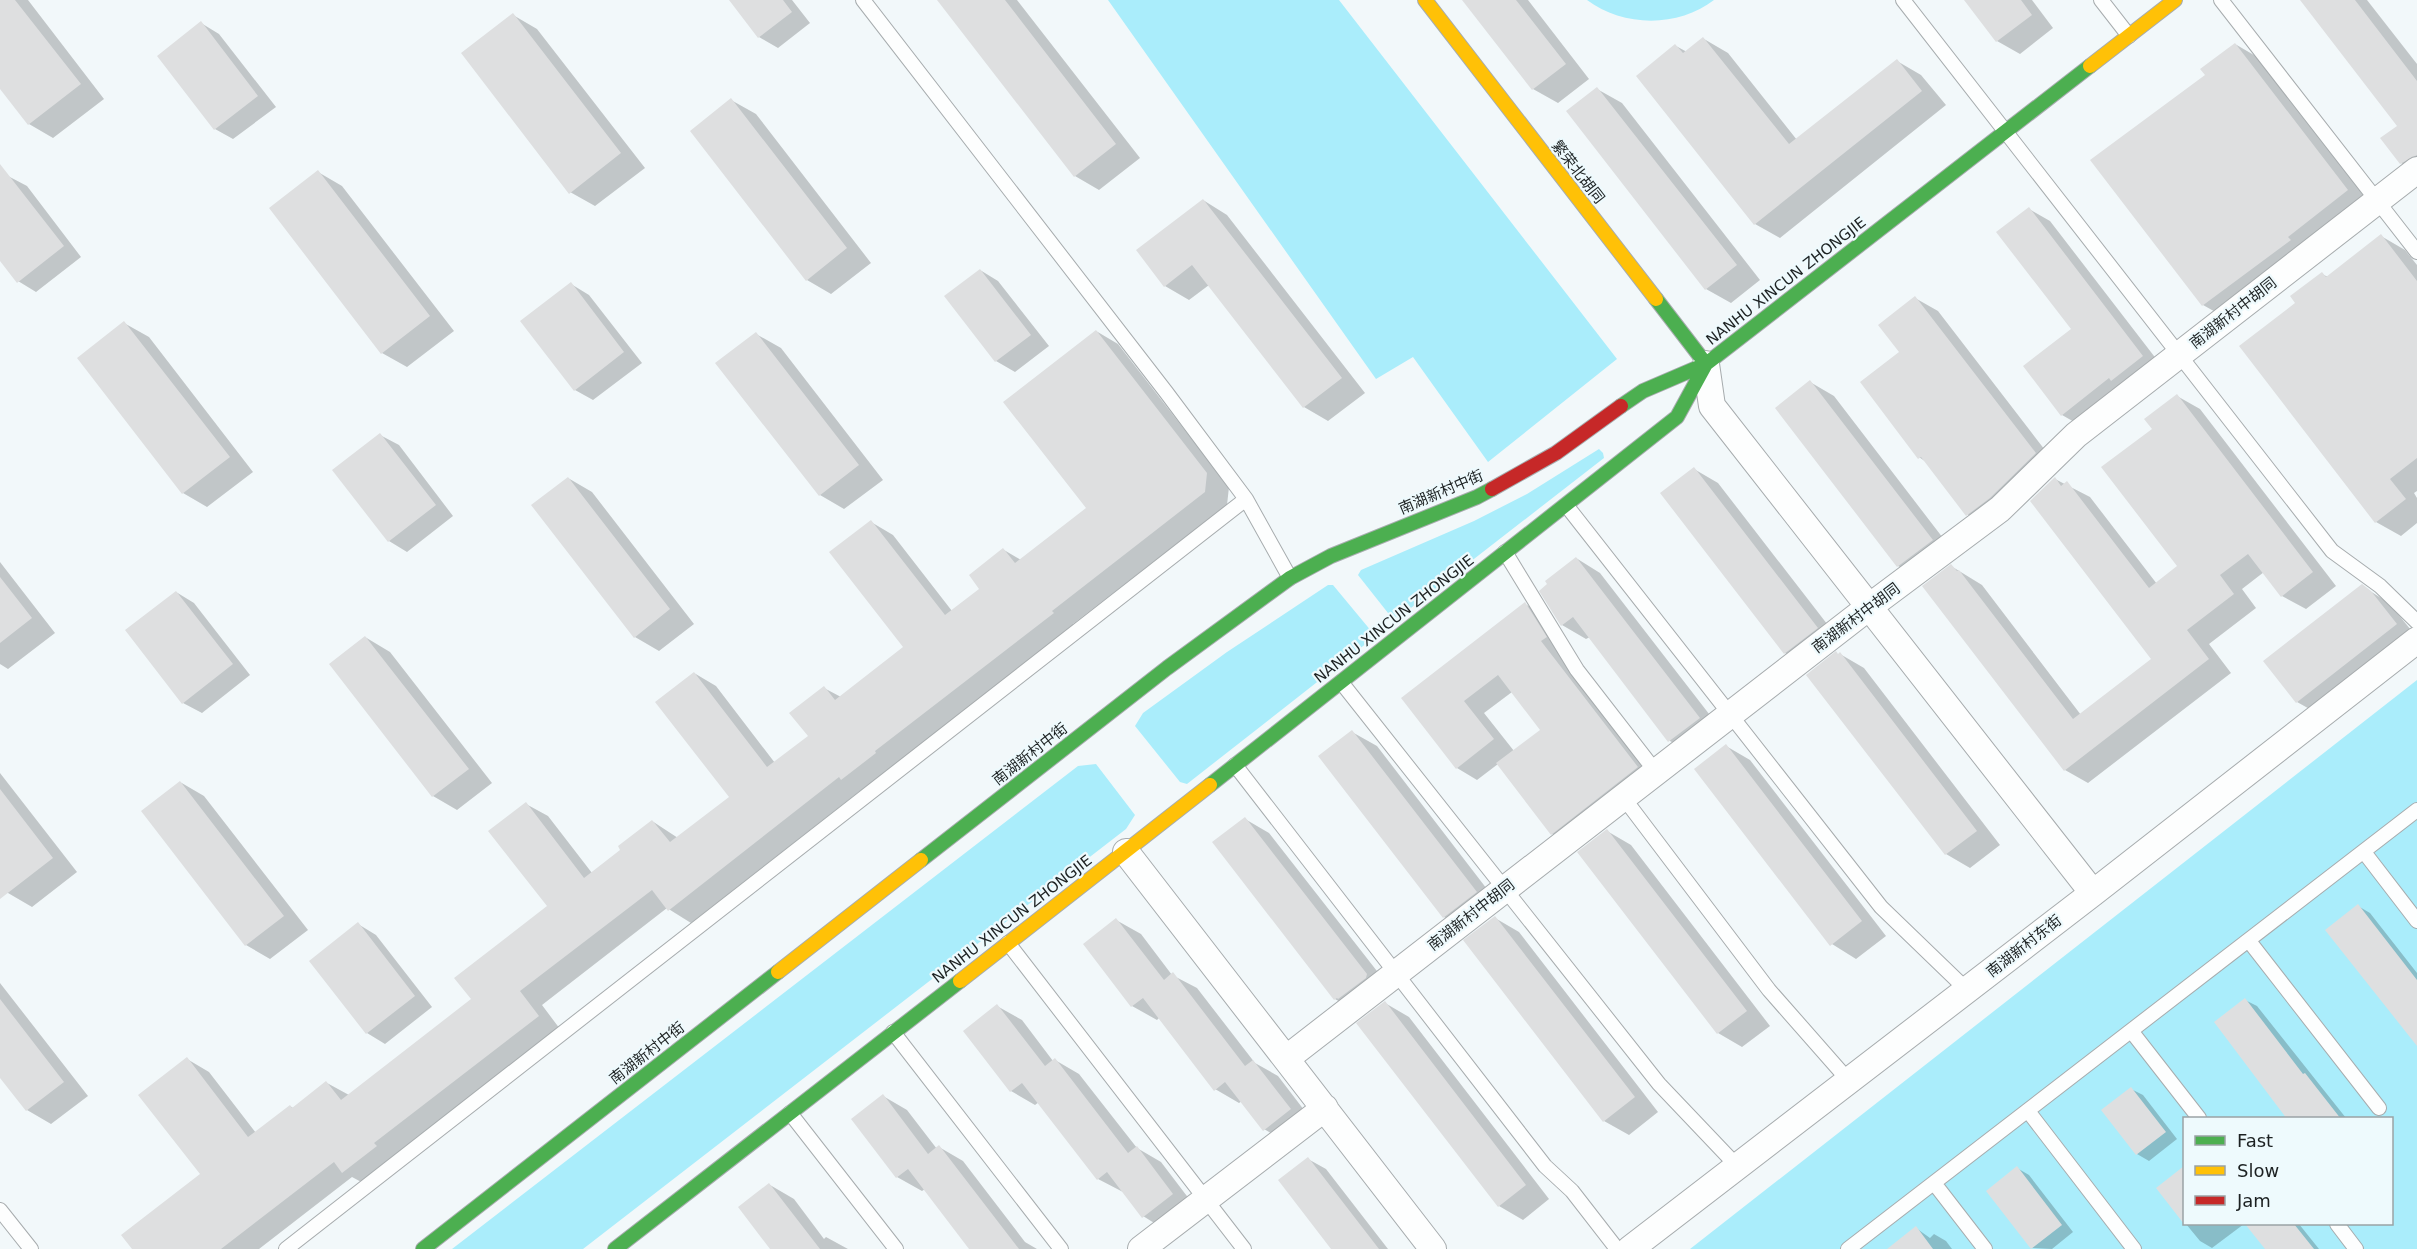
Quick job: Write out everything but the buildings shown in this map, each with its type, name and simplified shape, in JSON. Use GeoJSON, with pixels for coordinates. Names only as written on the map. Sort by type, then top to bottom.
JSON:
{"type":"FeatureCollection","features":[{"type":"Feature","properties":{"kind":"street","name":"繁荣北胡同"},"geometry":{"type":"LineString","coordinates":[[1425,0],[1706,364]]}},
{"type":"Feature","properties":{"kind":"street","name":"NANHU XINCUN ZHONGJIE"},"geometry":{"type":"LineString","coordinates":[[615,1249],[1125,852],[1677,417],[1706,364],[2175,0]]}},
{"type":"Feature","properties":{"kind":"street","name":"南湖新村中胡同"},"geometry":{"type":"LineString","coordinates":[[1287,1058],[1730,714],[2000,509],[2076,435],[2417,170]]}},
{"type":"Feature","properties":{"kind":"street","name":"南湖新村中街"},"geometry":{"type":"LineString","coordinates":[[423,1249],[1167,668],[1290,578],[1331,556],[1477,497],[1556,453],[1643,391],[1706,364]]}},
{"type":"Feature","properties":{"kind":"street"},"geometry":{"type":"LineString","coordinates":[[1706,364],[1712,406],[2093,893]]}},
{"type":"Feature","properties":{"kind":"street","name":"南湖新村东街"},"geometry":{"type":"LineString","coordinates":[[1630,1249],[2093,893],[2417,640]]}},
{"type":"Feature","properties":{"kind":"street"},"geometry":{"type":"LineString","coordinates":[[1125,852],[1433,1249]]}},
{"type":"Feature","properties":{"kind":"street"},"geometry":{"type":"LineString","coordinates":[[1141,1249],[1325,1108]]}},
{"type":"Feature","properties":{"kind":"lane"},"geometry":{"type":"LineString","coordinates":[[863,0],[1246,499],[1290,578]]}},
{"type":"Feature","properties":{"kind":"lane"},"geometry":{"type":"LineString","coordinates":[[1903,0],[2332,551],[2380,586],[2417,621]]}},
{"type":"Feature","properties":{"kind":"lane"},"geometry":{"type":"LineString","coordinates":[[2101,0],[2129,36]]}},
{"type":"Feature","properties":{"kind":"lane"},"geometry":{"type":"LineString","coordinates":[[2221,0],[2417,252]]}},
{"type":"Feature","properties":{"kind":"lane"},"geometry":{"type":"LineString","coordinates":[[286,1249],[1246,499]]}},
{"type":"Feature","properties":{"kind":"lane"},"geometry":{"type":"LineString","coordinates":[[1566,505],[1881,907],[1967,990]]}},
{"type":"Feature","properties":{"kind":"lane"},"geometry":{"type":"LineString","coordinates":[[1505,552],[1577,670],[1656,772]]}},
{"type":"Feature","properties":{"kind":"lane"},"geometry":{"type":"LineString","coordinates":[[1341,682],[1659,1084],[1737,1166]]}},
{"type":"Feature","properties":{"kind":"lane"},"geometry":{"type":"LineString","coordinates":[[1235,765],[1545,1166],[1572,1191],[1617,1249]]}},
{"type":"Feature","properties":{"kind":"lane"},"geometry":{"type":"LineString","coordinates":[[1623,797],[1769,990],[1849,1081]]}},
{"type":"Feature","properties":{"kind":"lane"},"geometry":{"type":"LineString","coordinates":[[1849,1249],[2417,810]]}},
{"type":"Feature","properties":{"kind":"lane"},"geometry":{"type":"LineString","coordinates":[[2364,852],[2417,921]]}},
{"type":"Feature","properties":{"kind":"lane"},"geometry":{"type":"LineString","coordinates":[[2249,941],[2379,1108]]}},
{"type":"Feature","properties":{"kind":"lane"},"geometry":{"type":"LineString","coordinates":[[1008,943],[1244,1249]]}},
{"type":"Feature","properties":{"kind":"lane"},"geometry":{"type":"LineString","coordinates":[[893,1032],[1061,1249]]}},
{"type":"Feature","properties":{"kind":"lane"},"geometry":{"type":"LineString","coordinates":[[2132,1032],[2197,1117]]}},
{"type":"Feature","properties":{"kind":"lane"},"geometry":{"type":"LineString","coordinates":[[2028,1111],[2134,1249]]}},
{"type":"Feature","properties":{"kind":"lane"},"geometry":{"type":"LineString","coordinates":[[790,1113],[896,1249]]}},
{"type":"Feature","properties":{"kind":"lane"},"geometry":{"type":"LineString","coordinates":[[1934,1183],[1985,1249]]}},
{"type":"Feature","properties":{"kind":"lane"},"geometry":{"type":"LineString","coordinates":[[0,1209],[31,1249]]}},
{"type":"Feature","properties":{"kind":"lane"},"geometry":{"type":"LineString","coordinates":[[2338,1225],[2356,1249]]}},
{"type":"Feature","properties":{"kind":"shaded area"},"geometry":{"type":"Polygon","coordinates":[[[1108,0],[1339,0],[1617,359],[1488,462],[1413,357],[1376,379],[1108,0]]]}},
{"type":"Feature","properties":{"kind":"shaded area"},"geometry":{"type":"Polygon","coordinates":[[[1587,0],[1714,0],[1684,16],[1651,21],[1617,15],[1587,0]]]}},
{"type":"Feature","properties":{"kind":"shaded area"},"geometry":{"type":"Polygon","coordinates":[[[1599,449],[1604,458],[1398,618],[1388,613],[1358,575],[1361,570],[1474,521],[1527,494],[1599,449]]]}},
{"type":"Feature","properties":{"kind":"shaded area"},"geometry":{"type":"Polygon","coordinates":[[[1328,585],[1333,585],[1372,632],[1372,639],[1187,784],[1180,782],[1135,726],[1143,713],[1227,652],[1328,585]]]}},
{"type":"Feature","properties":{"kind":"shaded area"},"geometry":{"type":"Polygon","coordinates":[[[2417,680],[2417,1249],[1690,1249],[2417,680]]]}},
{"type":"Feature","properties":{"kind":"shaded area"},"geometry":{"type":"Polygon","coordinates":[[[1096,764],[1135,815],[1126,829],[583,1249],[452,1249],[1078,766],[1096,764]]]}},
{"type":"Feature","properties":{"kind":"traffic: fast"},"geometry":{"type":"LineString","coordinates":[[1621,406],[1643,391],[1706,364],[2090,66]]}},
{"type":"Feature","properties":{"kind":"traffic: fast"},"geometry":{"type":"LineString","coordinates":[[1656,299],[1706,364]]}},
{"type":"Feature","properties":{"kind":"traffic: fast"},"geometry":{"type":"LineString","coordinates":[[1210,785],[1677,417],[1706,364]]}},
{"type":"Feature","properties":{"kind":"traffic: fast"},"geometry":{"type":"LineString","coordinates":[[921,860],[1167,668],[1290,578],[1331,556],[1492,489]]}},
{"type":"Feature","properties":{"kind":"traffic: fast"},"geometry":{"type":"LineString","coordinates":[[423,1249],[778,972]]}},
{"type":"Feature","properties":{"kind":"traffic: fast"},"geometry":{"type":"LineString","coordinates":[[615,1249],[960,981]]}},
{"type":"Feature","properties":{"kind":"traffic: slow"},"geometry":{"type":"LineString","coordinates":[[1425,0],[1656,299]]}},
{"type":"Feature","properties":{"kind":"traffic: slow"},"geometry":{"type":"LineString","coordinates":[[2090,66],[2175,0]]}},
{"type":"Feature","properties":{"kind":"traffic: slow"},"geometry":{"type":"LineString","coordinates":[[960,981],[1210,785]]}},
{"type":"Feature","properties":{"kind":"traffic: slow"},"geometry":{"type":"LineString","coordinates":[[778,972],[921,860]]}},
{"type":"Feature","properties":{"kind":"traffic: jam"},"geometry":{"type":"LineString","coordinates":[[1492,489],[1556,453],[1621,406]]}}]}
